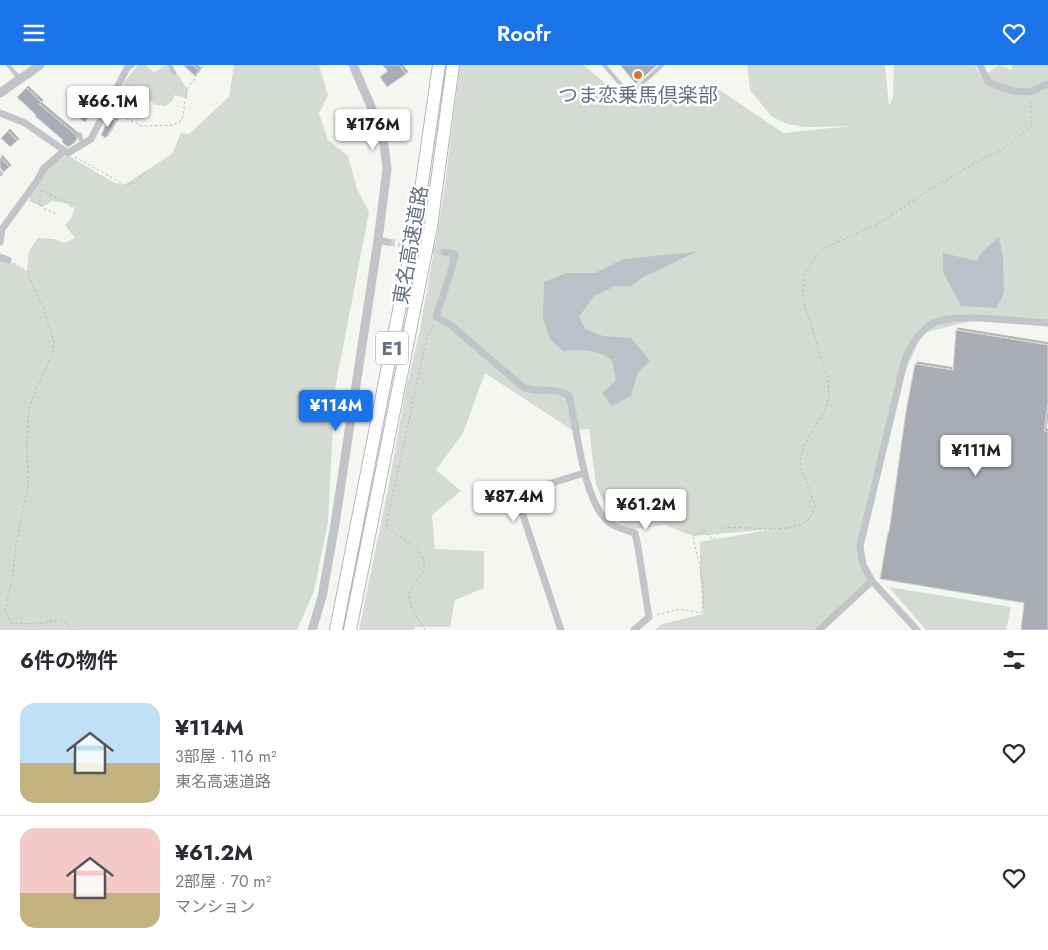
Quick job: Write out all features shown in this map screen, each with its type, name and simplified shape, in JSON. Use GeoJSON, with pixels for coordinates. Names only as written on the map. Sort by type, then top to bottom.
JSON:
{"type":"FeatureCollection","features":[{"type":"Feature","properties":{"kind":"highway","name":"東名高速道路"},"geometry":{"type":"LineString","coordinates":[[336,630],[416,224],[439,65]]}},
{"type":"Feature","properties":{"kind":"highway","name":"東名高速道路"},"geometry":{"type":"LineString","coordinates":[[350,630],[430,226],[453,65]]}},
{"type":"Feature","properties":{"kind":"street"},"geometry":{"type":"LineString","coordinates":[[0,93],[40,65]]}},
{"type":"Feature","properties":{"kind":"street"},"geometry":{"type":"LineString","coordinates":[[0,242],[2,229],[38,181],[44,167],[66,152],[91,139],[127,68],[131,65]]}},
{"type":"Feature","properties":{"kind":"street"},"geometry":{"type":"LineString","coordinates":[[312,630],[322,597],[335,524],[378,240],[386,169],[384,145],[379,125],[353,65]]}},
{"type":"Feature","properties":{"kind":"street"},"geometry":{"type":"LineString","coordinates":[[980,65],[988,83],[1012,91],[1029,92],[1048,83]]}},
{"type":"Feature","properties":{"kind":"street"},"geometry":{"type":"LineString","coordinates":[[0,113],[25,123],[66,152]]}},
{"type":"Feature","properties":{"kind":"street"},"geometry":{"type":"LineString","coordinates":[[378,240],[388,242]]}},
{"type":"Feature","properties":{"kind":"street"},"geometry":{"type":"LineString","coordinates":[[444,252],[454,254],[452,271],[436,317],[451,325],[523,387],[529,390],[563,392],[569,396],[584,473],[596,504],[607,521],[624,530],[635,533],[649,617],[634,630]]}},
{"type":"Feature","properties":{"kind":"street"},"geometry":{"type":"LineString","coordinates":[[0,257],[8,260]]}},
{"type":"Feature","properties":{"kind":"street"},"geometry":{"type":"LineString","coordinates":[[917,630],[872,581],[863,565],[860,546],[905,359],[911,344],[933,323],[948,319],[964,318],[1048,323]]}},
{"type":"Feature","properties":{"kind":"street"},"geometry":{"type":"LineString","coordinates":[[562,630],[516,494],[584,473]]}},
{"type":"Feature","properties":{"kind":"street"},"geometry":{"type":"LineString","coordinates":[[820,630],[872,581]]}},
{"type":"Feature","properties":{"kind":"lane"},"geometry":{"type":"LineString","coordinates":[[8,65],[20,79]]}},
{"type":"Feature","properties":{"kind":"lane"},"geometry":{"type":"LineString","coordinates":[[170,65],[174,73]]}},
{"type":"Feature","properties":{"kind":"lane"},"geometry":{"type":"LineString","coordinates":[[604,65],[630,95],[662,65]]}},
{"type":"Feature","properties":{"kind":"lane"},"geometry":{"type":"LineString","coordinates":[[80,135],[82,144]]}},
{"type":"Feature","properties":{"kind":"path"},"geometry":{"type":"LineString","coordinates":[[107,109],[142,126],[173,125],[182,120],[188,89],[204,65]]}},
{"type":"Feature","properties":{"kind":"path"},"geometry":{"type":"LineString","coordinates":[[649,617],[680,609],[701,613],[704,604],[699,562],[693,536],[706,531],[713,540],[723,528],[735,526],[775,530],[794,526],[808,520],[814,509],[815,506],[800,464],[802,450],[825,411],[829,398],[828,380],[802,296],[805,273],[815,258],[823,249],[885,221],[933,187],[1010,144],[1032,127],[1029,92]]}},
{"type":"Feature","properties":{"kind":"path"},"geometry":{"type":"LineString","coordinates":[[66,152],[125,185],[135,183],[147,170]]}},
{"type":"Feature","properties":{"kind":"path"},"geometry":{"type":"LineString","coordinates":[[58,215],[40,206],[41,190],[66,203]]}},
{"type":"Feature","properties":{"kind":"path"},"geometry":{"type":"LineString","coordinates":[[8,260],[28,272],[36,294],[43,306],[54,343],[52,354],[29,409],[28,486],[5,611],[11,623],[36,624],[60,620],[68,624],[72,630]]}},
{"type":"Feature","properties":{"kind":"path"},"geometry":{"type":"LineString","coordinates":[[425,630],[412,607],[409,595],[425,564],[421,554],[386,527],[426,341],[436,317]]}},
{"type":"Feature","properties":{"kind":"shaded area"},"geometry":{"type":"Polygon","coordinates":[[[138,65],[145,65],[154,72],[167,65],[171,65],[188,90],[187,98],[175,95],[166,106],[156,105],[136,93],[120,96],[125,81],[138,65]]]}},
{"type":"Feature","properties":{"kind":"shaded area"},"geometry":{"type":"Polygon","coordinates":[[[234,65],[319,65],[328,95],[319,114],[328,140],[348,156],[357,189],[369,212],[335,389],[328,522],[314,591],[297,630],[0,630],[0,255],[27,272],[29,251],[38,238],[54,239],[64,243],[75,238],[65,225],[72,217],[75,206],[72,208],[66,203],[52,201],[42,207],[29,201],[34,185],[44,168],[65,155],[113,182],[124,185],[172,154],[181,133],[189,134],[229,97],[234,65]]]}},
{"type":"Feature","properties":{"kind":"shaded area"},"geometry":{"type":"Polygon","coordinates":[[[460,65],[584,65],[626,102],[653,100],[711,84],[783,133],[851,126],[804,127],[788,124],[772,117],[750,90],[747,65],[885,65],[889,106],[893,97],[894,65],[975,65],[981,77],[999,65],[1012,70],[1012,65],[1048,65],[1048,323],[980,319],[922,333],[897,391],[860,546],[872,581],[819,630],[655,630],[662,624],[703,614],[700,542],[774,529],[693,536],[665,525],[634,529],[612,520],[596,485],[589,429],[572,430],[485,373],[463,433],[436,470],[461,491],[432,515],[435,549],[484,551],[484,588],[455,600],[450,627],[415,627],[414,630],[359,630],[406,389],[420,330],[443,199],[460,65]]]}},
{"type":"Feature","properties":{"kind":"shaded area"},"geometry":{"type":"Polygon","coordinates":[[[84,86],[103,97],[107,103],[100,113],[84,104],[74,113],[73,100],[84,86]]]}},
{"type":"Feature","properties":{"kind":"shaded area"},"geometry":{"type":"Polygon","coordinates":[[[999,237],[1003,258],[1004,293],[996,308],[961,306],[943,272],[943,253],[977,261],[982,252],[999,237]]]}},
{"type":"Feature","properties":{"kind":"shaded area"},"geometry":{"type":"Polygon","coordinates":[[[696,252],[643,277],[631,286],[615,286],[593,297],[579,317],[585,329],[603,336],[631,338],[650,361],[638,372],[631,396],[612,406],[602,393],[616,381],[612,360],[589,351],[563,351],[550,339],[543,318],[544,282],[567,273],[595,273],[623,259],[696,252]]]}},
{"type":"Feature","properties":{"kind":"shaded area"},"geometry":{"type":"Polygon","coordinates":[[[889,587],[1011,607],[1006,630],[926,630],[889,587]]]}},
{"type":"Feature","properties":{"kind":"building"},"geometry":{"type":"Polygon","coordinates":[[[183,65],[193,65],[199,70],[195,76],[183,65]]]}},
{"type":"Feature","properties":{"kind":"building"},"geometry":{"type":"Polygon","coordinates":[[[382,65],[399,65],[406,74],[387,87],[380,77],[388,71],[382,65]]]}},
{"type":"Feature","properties":{"kind":"building","name":"つま恋乗馬倶楽部"},"geometry":{"type":"Polygon","coordinates":[[[620,65],[657,65],[636,84],[620,65]]]}},
{"type":"Feature","properties":{"kind":"building"},"geometry":{"type":"Polygon","coordinates":[[[26,88],[41,102],[39,104],[76,135],[77,139],[73,144],[68,147],[62,142],[63,140],[35,116],[17,97],[26,88]]]}},
{"type":"Feature","properties":{"kind":"building"},"geometry":{"type":"Polygon","coordinates":[[[92,94],[101,101],[85,122],[75,115],[92,94]]]}},
{"type":"Feature","properties":{"kind":"building"},"geometry":{"type":"Polygon","coordinates":[[[127,99],[132,102],[134,99],[146,106],[138,119],[121,110],[127,99]]]}},
{"type":"Feature","properties":{"kind":"building"},"geometry":{"type":"Polygon","coordinates":[[[109,118],[116,121],[106,138],[101,135],[109,118]]]}},
{"type":"Feature","properties":{"kind":"building"},"geometry":{"type":"Polygon","coordinates":[[[8,131],[17,141],[10,147],[1,138],[8,131]]]}},
{"type":"Feature","properties":{"kind":"building"},"geometry":{"type":"Polygon","coordinates":[[[0,157],[9,167],[4,172],[0,168],[0,157]]]}},
{"type":"Feature","properties":{"kind":"building"},"geometry":{"type":"Polygon","coordinates":[[[956,330],[1048,345],[1048,404],[1044,431],[1048,432],[1048,630],[1021,630],[1024,603],[880,579],[915,364],[953,370],[956,330]]]}},
{"type":"Feature","properties":{"kind":"tunnel"},"geometry":{"type":"LineString","coordinates":[[388,242],[444,252]]}},
{"type":"Feature","properties":{"kind":"place","name":"つま恋乗馬倶楽部"},"geometry":{"type":"Point","coordinates":[638,75]}}]}
